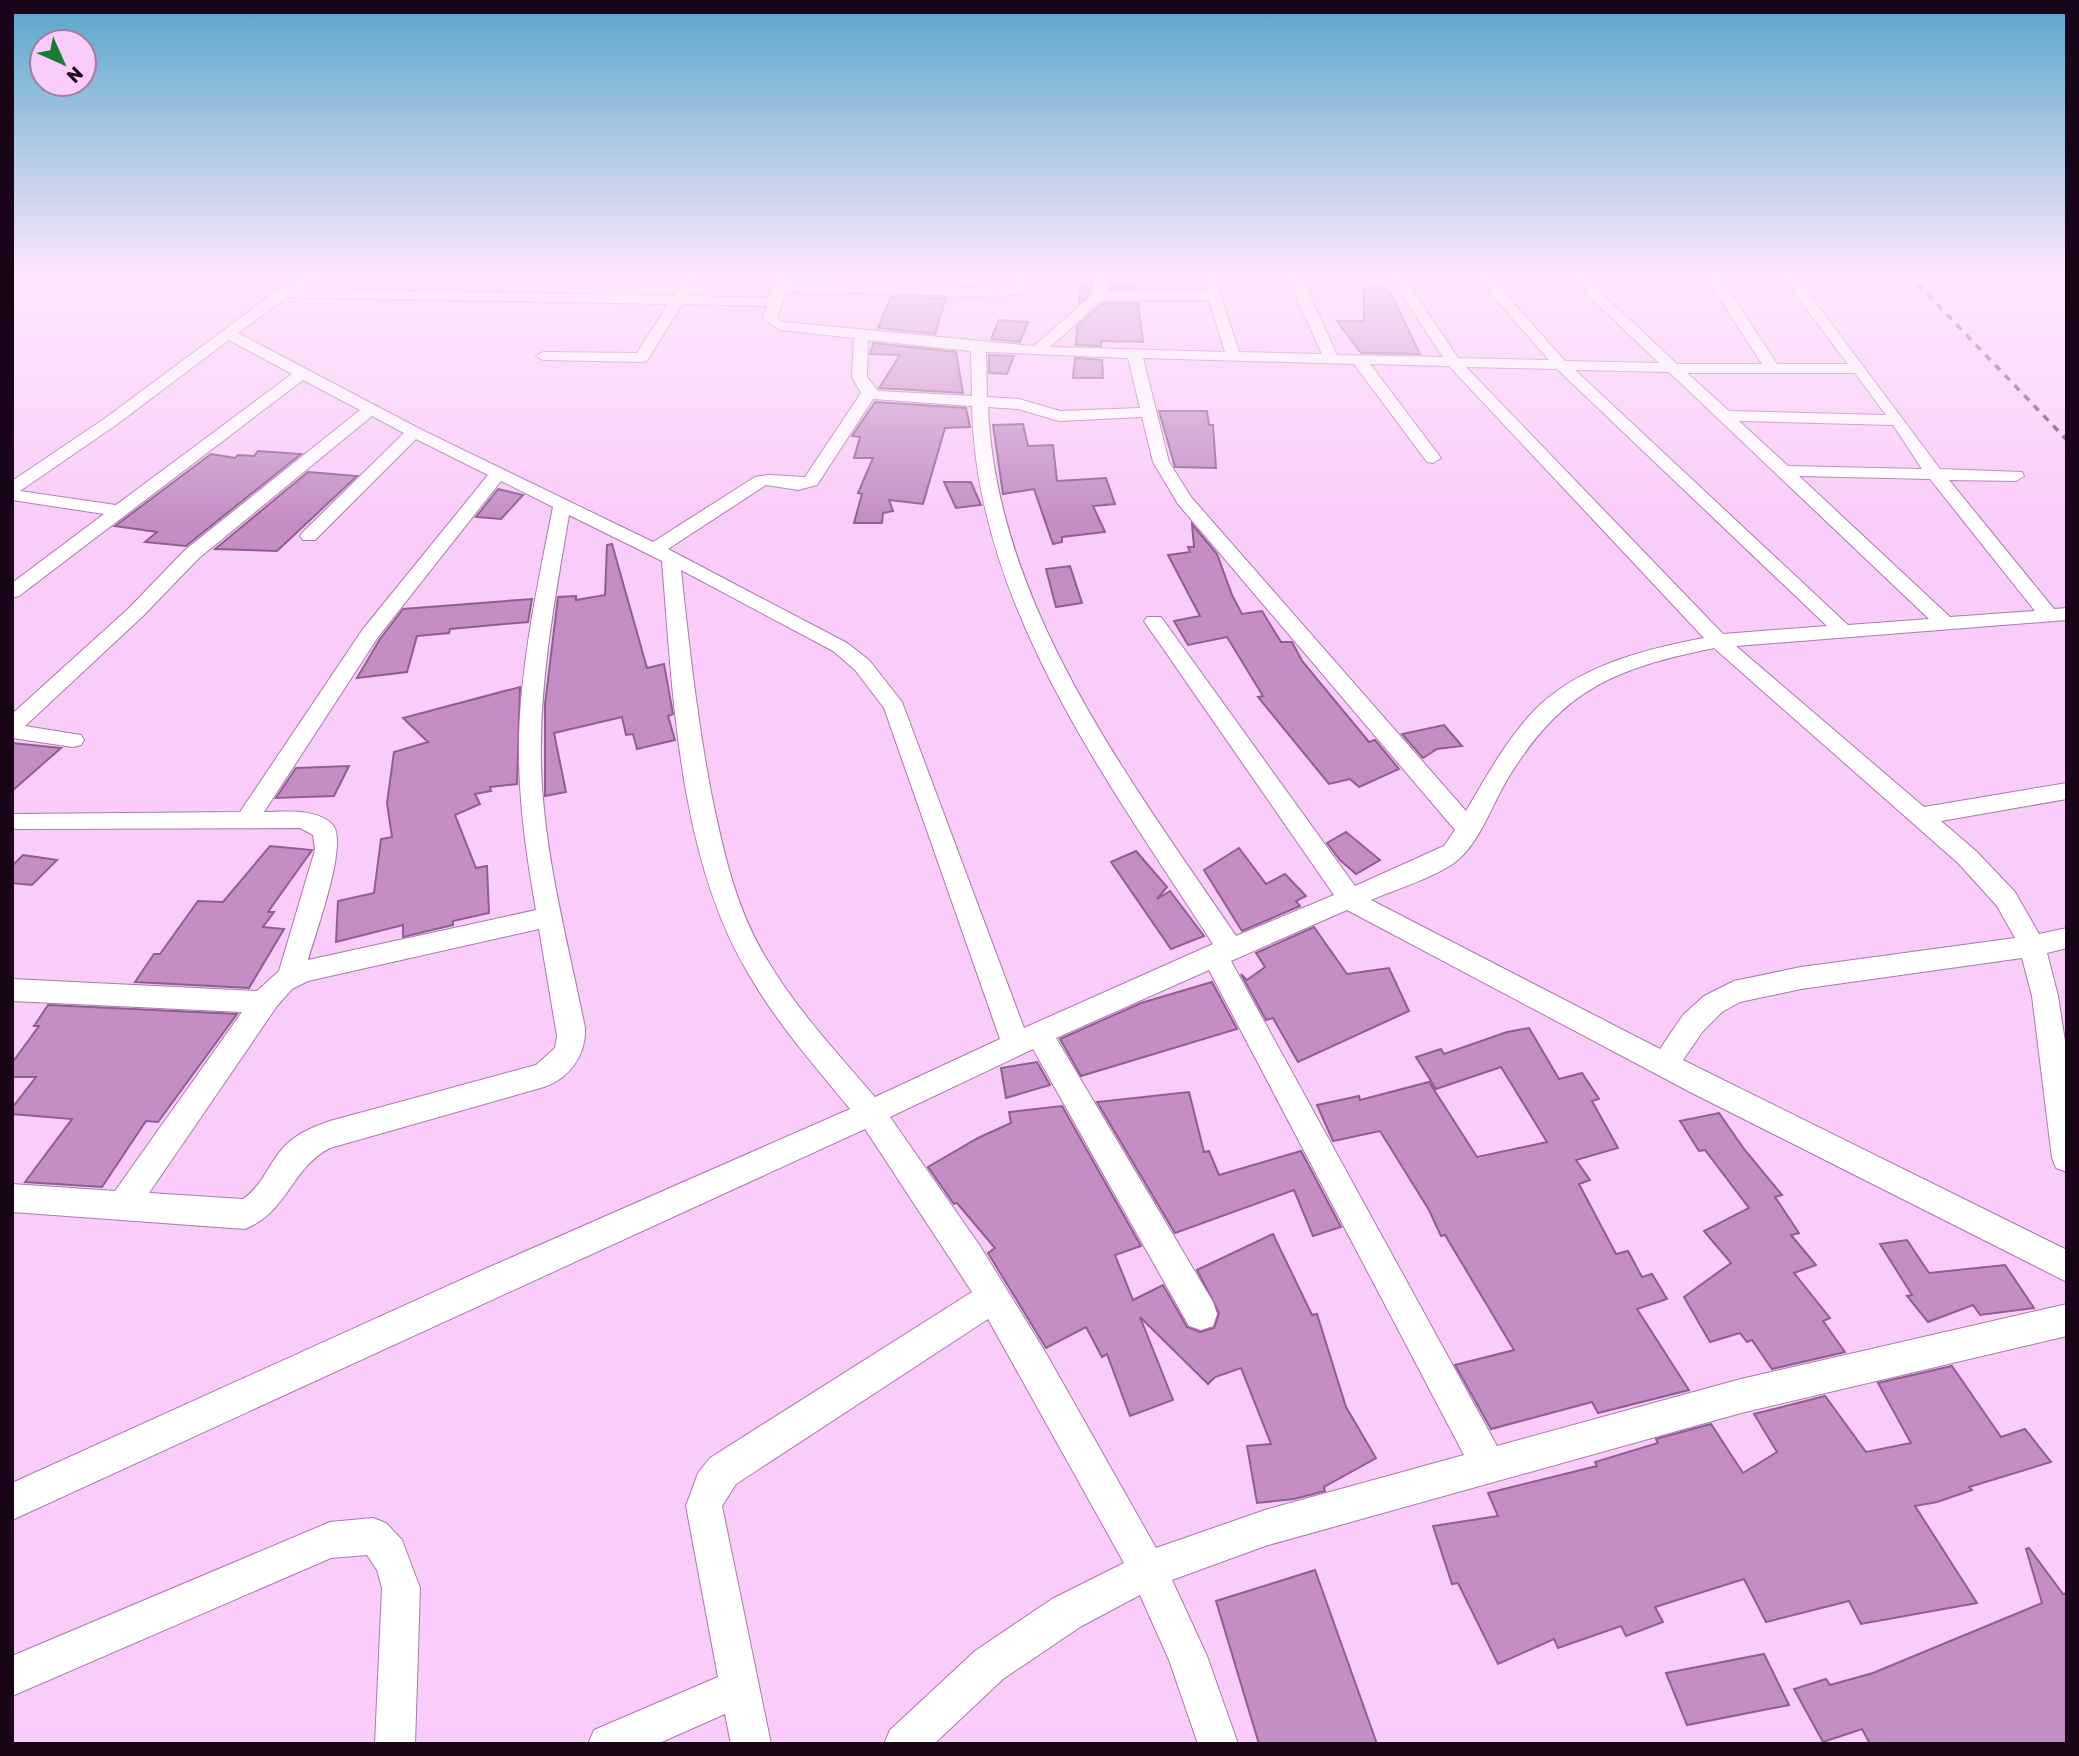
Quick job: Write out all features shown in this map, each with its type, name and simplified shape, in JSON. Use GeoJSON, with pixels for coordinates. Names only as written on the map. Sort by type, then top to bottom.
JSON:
{"type":"FeatureCollection","features":[{"type":"Feature","properties":{"kind":"street"},"geometry":{"type":"LineString","coordinates":[[12,489],[110,422],[199,356]]}},
{"type":"Feature","properties":{"kind":"street"},"geometry":{"type":"LineString","coordinates":[[270,356],[414,432],[663,554],[840,647],[880,685],[894,707],[1027,1039],[1201,1314]]}},
{"type":"Feature","properties":{"kind":"street"},"geometry":{"type":"LineString","coordinates":[[542,356],[643,356]]}},
{"type":"Feature","properties":{"kind":"street"},"geometry":{"type":"LineString","coordinates":[[861,356],[859,381],[869,393],[1019,404],[1059,416],[1149,412]]}},
{"type":"Feature","properties":{"kind":"street"},"geometry":{"type":"LineString","coordinates":[[978,356],[987,480],[1019,586],[1063,678],[1222,951],[1489,1466]]}},
{"type":"Feature","properties":{"kind":"street"},"geometry":{"type":"LineString","coordinates":[[1134,356],[1161,462],[1184,500],[1469,830]]}},
{"type":"Feature","properties":{"kind":"street"},"geometry":{"type":"LineString","coordinates":[[1264,356],[1670,368],[1860,369]]}},
{"type":"Feature","properties":{"kind":"street"},"geometry":{"type":"LineString","coordinates":[[1449,356],[1718,641],[1967,857],[2006,899],[2032,946],[2045,996],[2066,1151]]}},
{"type":"Feature","properties":{"kind":"street"},"geometry":{"type":"LineString","coordinates":[[1553,356],[1842,630]]}},
{"type":"Feature","properties":{"kind":"street"},"geometry":{"type":"LineString","coordinates":[[1658,356],[1945,622]]}},
{"type":"Feature","properties":{"kind":"street"},"geometry":{"type":"LineString","coordinates":[[1763,356],[1771,368]]}},
{"type":"Feature","properties":{"kind":"street"},"geometry":{"type":"LineString","coordinates":[[1850,356],[1935,474],[2058,615]]}},
{"type":"Feature","properties":{"kind":"street"},"geometry":{"type":"LineString","coordinates":[[1358,359],[1433,458]]}},
{"type":"Feature","properties":{"kind":"street"},"geometry":{"type":"LineString","coordinates":[[12,592],[302,373]]}},
{"type":"Feature","properties":{"kind":"street"},"geometry":{"type":"LineString","coordinates":[[663,554],[761,481],[774,480],[797,486],[811,481],[869,393]]}},
{"type":"Feature","properties":{"kind":"street"},"geometry":{"type":"LineString","coordinates":[[12,729],[117,630],[192,554],[371,409]]}},
{"type":"Feature","properties":{"kind":"street"},"geometry":{"type":"LineString","coordinates":[[1722,416],[1898,420]]}},
{"type":"Feature","properties":{"kind":"street"},"geometry":{"type":"LineString","coordinates":[[309,536],[414,432]]}},
{"type":"Feature","properties":{"kind":"street"},"geometry":{"type":"LineString","coordinates":[[1782,471],[2016,476]]}},
{"type":"Feature","properties":{"kind":"street"},"geometry":{"type":"LineString","coordinates":[[246,821],[370,633],[499,473]]}},
{"type":"Feature","properties":{"kind":"street"},"geometry":{"type":"LineString","coordinates":[[12,495],[120,511]]}},
{"type":"Feature","properties":{"kind":"street"},"geometry":{"type":"LineString","coordinates":[[12,1198],[246,1214],[267,1201],[292,1159],[309,1144],[330,1134],[544,1074],[568,1054],[572,1042],[530,769],[538,643],[562,505]]}},
{"type":"Feature","properties":{"kind":"street"},"geometry":{"type":"LineString","coordinates":[[663,554],[685,712],[714,867],[757,967],[803,1032],[870,1112],[993,1297],[1148,1570],[1187,1656],[1218,1744]]}},
{"type":"Feature","properties":{"kind":"street"},"geometry":{"type":"LineString","coordinates":[[12,1502],[496,1280],[796,1148],[1222,951],[1442,858],[1452,852],[1469,830],[1502,770],[1536,722],[1562,697],[1606,673],[1660,653],[1718,641],[2058,615]]}},
{"type":"Feature","properties":{"kind":"street"},"geometry":{"type":"LineString","coordinates":[[1154,621],[1349,897],[1369,911],[1665,1064],[2067,1267]]}},
{"type":"Feature","properties":{"kind":"street"},"geometry":{"type":"LineString","coordinates":[[12,729],[73,740]]}},
{"type":"Feature","properties":{"kind":"street"},"geometry":{"type":"LineString","coordinates":[[1920,816],[2067,791]]}},
{"type":"Feature","properties":{"kind":"street"},"geometry":{"type":"LineString","coordinates":[[17,821],[303,820],[324,830],[328,840],[290,977]]}},
{"type":"Feature","properties":{"kind":"street"},"geometry":{"type":"LineString","coordinates":[[122,1206],[276,987],[290,977],[551,916]]}},
{"type":"Feature","properties":{"kind":"street"},"geometry":{"type":"LineString","coordinates":[[1665,1064],[1693,1023],[1713,1004],[1734,992],[1801,978],[2032,946],[2067,937]]}},
{"type":"Feature","properties":{"kind":"street"},"geometry":{"type":"LineString","coordinates":[[12,990],[265,1002]]}},
{"type":"Feature","properties":{"kind":"street"},"geometry":{"type":"LineString","coordinates":[[751,1744],[704,1506],[711,1486],[723,1471],[993,1297]]}},
{"type":"Feature","properties":{"kind":"street"},"geometry":{"type":"LineString","coordinates":[[904,1744],[989,1665],[1066,1613],[1148,1570],[1265,1528],[1741,1396],[2067,1320]]}},
{"type":"Feature","properties":{"kind":"street"},"geometry":{"type":"LineString","coordinates":[[12,1675],[330,1540],[373,1536],[386,1546],[396,1567],[401,1588],[395,1744]]}},
{"type":"Feature","properties":{"kind":"street"},"geometry":{"type":"LineString","coordinates":[[608,1744],[740,1688]]}},
{"type":"Feature","properties":{"kind":"building"},"geometry":{"type":"Polygon","coordinates":[[[899,356],[957,356],[963,393],[879,388],[899,356]]]}},
{"type":"Feature","properties":{"kind":"building"},"geometry":{"type":"Polygon","coordinates":[[[989,356],[1014,356],[1007,374],[989,373],[989,356]]]}},
{"type":"Feature","properties":{"kind":"building"},"geometry":{"type":"Polygon","coordinates":[[[1075,358],[1102,360],[1103,378],[1073,378],[1075,358]]]}},
{"type":"Feature","properties":{"kind":"building"},"geometry":{"type":"Polygon","coordinates":[[[875,402],[966,408],[970,427],[945,428],[923,504],[889,500],[893,511],[883,513],[882,523],[854,523],[862,494],[858,493],[873,458],[854,458],[860,437],[852,436],[875,402]]]}},
{"type":"Feature","properties":{"kind":"building"},"geometry":{"type":"Polygon","coordinates":[[[1159,411],[1207,411],[1209,425],[1213,425],[1216,468],[1175,467],[1159,411]]]}},
{"type":"Feature","properties":{"kind":"building"},"geometry":{"type":"Polygon","coordinates":[[[1023,424],[1028,446],[1053,445],[1057,481],[1106,478],[1115,504],[1093,506],[1105,532],[1062,537],[1062,542],[1053,544],[1034,489],[1003,494],[993,425],[1023,424]]]}},
{"type":"Feature","properties":{"kind":"building"},"geometry":{"type":"Polygon","coordinates":[[[258,451],[301,454],[186,546],[145,542],[157,532],[115,526],[211,454],[235,458],[238,455],[254,456],[258,451]]]}},
{"type":"Feature","properties":{"kind":"building"},"geometry":{"type":"Polygon","coordinates":[[[308,472],[357,476],[277,551],[215,549],[308,472]]]}},
{"type":"Feature","properties":{"kind":"building"},"geometry":{"type":"Polygon","coordinates":[[[944,482],[971,482],[981,505],[956,508],[944,482]]]}},
{"type":"Feature","properties":{"kind":"building"},"geometry":{"type":"Polygon","coordinates":[[[498,489],[523,495],[501,519],[476,517],[498,489]]]}},
{"type":"Feature","properties":{"kind":"building"},"geometry":{"type":"Polygon","coordinates":[[[1192,524],[1217,554],[1242,614],[1262,611],[1281,642],[1292,642],[1302,661],[1369,742],[1375,740],[1399,769],[1359,787],[1350,779],[1329,784],[1258,697],[1263,696],[1227,637],[1188,645],[1174,621],[1200,616],[1168,555],[1190,552],[1188,547],[1194,547],[1192,524]]]}},
{"type":"Feature","properties":{"kind":"building"},"geometry":{"type":"Polygon","coordinates":[[[612,544],[647,668],[664,664],[673,714],[668,716],[675,740],[637,749],[633,734],[626,735],[622,717],[554,733],[566,792],[545,796],[545,704],[558,597],[576,596],[576,600],[605,595],[607,545],[612,544]]]}},
{"type":"Feature","properties":{"kind":"building"},"geometry":{"type":"Polygon","coordinates":[[[1070,566],[1082,603],[1056,607],[1046,569],[1070,566]]]}},
{"type":"Feature","properties":{"kind":"building"},"geometry":{"type":"Polygon","coordinates":[[[532,599],[528,622],[450,629],[449,633],[417,636],[407,672],[357,678],[380,639],[403,609],[532,599]]]}},
{"type":"Feature","properties":{"kind":"building"},"geometry":{"type":"Polygon","coordinates":[[[520,687],[517,784],[490,787],[491,791],[475,794],[480,804],[455,815],[476,868],[487,866],[489,913],[403,937],[403,925],[336,942],[338,901],[374,893],[381,839],[392,837],[387,803],[394,752],[428,742],[403,718],[520,687]]]}},
{"type":"Feature","properties":{"kind":"building"},"geometry":{"type":"Polygon","coordinates":[[[1444,725],[1462,746],[1437,749],[1423,758],[1402,734],[1444,725]]]}},
{"type":"Feature","properties":{"kind":"building"},"geometry":{"type":"Polygon","coordinates":[[[12,743],[61,748],[12,791],[12,743]]]}},
{"type":"Feature","properties":{"kind":"building"},"geometry":{"type":"Polygon","coordinates":[[[349,766],[334,796],[276,798],[296,768],[349,766]]]}},
{"type":"Feature","properties":{"kind":"building"},"geometry":{"type":"Polygon","coordinates":[[[1346,832],[1380,860],[1356,874],[1340,860],[1327,843],[1346,832]]]}},
{"type":"Feature","properties":{"kind":"building"},"geometry":{"type":"Polygon","coordinates":[[[270,846],[312,850],[268,912],[274,912],[263,927],[284,929],[249,988],[135,982],[154,954],[160,954],[198,901],[223,902],[270,846]]]}},
{"type":"Feature","properties":{"kind":"building"},"geometry":{"type":"Polygon","coordinates":[[[1239,848],[1266,884],[1285,874],[1306,896],[1296,901],[1300,906],[1242,931],[1204,870],[1239,848]]]}},
{"type":"Feature","properties":{"kind":"building"},"geometry":{"type":"Polygon","coordinates":[[[1136,851],[1167,887],[1157,899],[1170,891],[1204,936],[1171,949],[1111,862],[1136,851]]]}},
{"type":"Feature","properties":{"kind":"building"},"geometry":{"type":"Polygon","coordinates":[[[23,855],[57,860],[32,885],[12,883],[12,866],[23,855]]]}},
{"type":"Feature","properties":{"kind":"building"},"geometry":{"type":"Polygon","coordinates":[[[1314,927],[1347,974],[1389,968],[1409,1011],[1298,1062],[1273,1018],[1266,1020],[1241,974],[1247,980],[1265,967],[1256,953],[1314,927]]]}},
{"type":"Feature","properties":{"kind":"building"},"geometry":{"type":"Polygon","coordinates":[[[1212,982],[1237,1029],[1081,1076],[1060,1039],[1141,1003],[1212,982]]]}},
{"type":"Feature","properties":{"kind":"building"},"geometry":{"type":"Polygon","coordinates":[[[48,1005],[237,1014],[158,1122],[146,1121],[102,1187],[25,1182],[72,1119],[12,1114],[12,1108],[36,1077],[12,1077],[12,1063],[39,1026],[34,1026],[48,1005]]]}},
{"type":"Feature","properties":{"kind":"building"},"geometry":{"type":"Polygon","coordinates":[[[1529,1028],[1559,1079],[1582,1073],[1599,1099],[1592,1101],[1618,1148],[1576,1160],[1590,1180],[1579,1184],[1616,1254],[1628,1251],[1642,1277],[1652,1274],[1667,1299],[1637,1309],[1689,1390],[1598,1413],[1592,1402],[1491,1429],[1455,1365],[1514,1350],[1445,1235],[1441,1236],[1429,1210],[1380,1131],[1333,1141],[1317,1105],[1359,1096],[1360,1100],[1429,1082],[1477,1157],[1547,1142],[1501,1067],[1436,1089],[1416,1057],[1441,1049],[1444,1054],[1507,1032],[1529,1028]]]}},
{"type":"Feature","properties":{"kind":"building"},"geometry":{"type":"Polygon","coordinates":[[[1037,1062],[1050,1085],[1006,1098],[1001,1068],[1037,1062]]]}},
{"type":"Feature","properties":{"kind":"building"},"geometry":{"type":"Polygon","coordinates":[[[1189,1092],[1204,1152],[1209,1151],[1219,1175],[1301,1151],[1341,1227],[1313,1236],[1294,1190],[1175,1233],[1097,1102],[1189,1092]]]}},
{"type":"Feature","properties":{"kind":"building"},"geometry":{"type":"Polygon","coordinates":[[[1062,1106],[1141,1246],[1115,1255],[1133,1300],[1163,1285],[1187,1327],[1200,1332],[1214,1328],[1219,1313],[1197,1270],[1273,1234],[1312,1315],[1317,1314],[1346,1407],[1376,1458],[1324,1487],[1325,1491],[1294,1499],[1257,1503],[1247,1446],[1271,1444],[1241,1368],[1215,1377],[1208,1384],[1140,1317],[1173,1400],[1130,1416],[1107,1354],[1102,1357],[1086,1327],[1046,1348],[988,1253],[995,1248],[957,1203],[954,1204],[928,1167],[978,1138],[1011,1123],[1009,1112],[1062,1106]]]}},
{"type":"Feature","properties":{"kind":"building"},"geometry":{"type":"Polygon","coordinates":[[[1719,1113],[1744,1149],[1782,1195],[1775,1197],[1799,1233],[1791,1235],[1816,1265],[1794,1273],[1830,1318],[1823,1321],[1845,1352],[1772,1369],[1752,1340],[1747,1342],[1740,1333],[1710,1342],[1684,1297],[1731,1263],[1704,1231],[1749,1208],[1705,1150],[1699,1151],[1680,1121],[1719,1113]]]}},
{"type":"Feature","properties":{"kind":"building"},"geometry":{"type":"Polygon","coordinates":[[[1907,1240],[1929,1273],[2005,1265],[2034,1308],[1980,1315],[1973,1305],[1928,1322],[1907,1296],[1912,1295],[1880,1244],[1907,1240]]]}},
{"type":"Feature","properties":{"kind":"building"},"geometry":{"type":"Polygon","coordinates":[[[1952,1366],[2001,1437],[2025,1429],[2051,1462],[1969,1487],[1972,1490],[1937,1502],[1915,1506],[1977,1603],[1861,1624],[1849,1601],[1766,1622],[1744,1579],[1655,1607],[1663,1622],[1626,1636],[1621,1626],[1558,1648],[1554,1639],[1498,1664],[1458,1583],[1452,1584],[1433,1526],[1498,1516],[1488,1493],[1597,1466],[1595,1462],[1658,1443],[1656,1439],[1711,1424],[1743,1473],[1777,1452],[1754,1414],[1825,1396],[1866,1452],[1911,1443],[1878,1383],[1952,1366]]]}},
{"type":"Feature","properties":{"kind":"building"},"geometry":{"type":"Polygon","coordinates":[[[2029,1548],[2063,1594],[2067,1593],[2067,1744],[1870,1744],[1862,1729],[1823,1742],[1794,1689],[1826,1679],[1830,1685],[1873,1673],[2042,1603],[2026,1549],[2029,1548]]]}},
{"type":"Feature","properties":{"kind":"building"},"geometry":{"type":"Polygon","coordinates":[[[1315,1570],[1377,1744],[1259,1744],[1216,1601],[1315,1570]]]}},
{"type":"Feature","properties":{"kind":"building"},"geometry":{"type":"Polygon","coordinates":[[[1764,1654],[1789,1705],[1687,1725],[1666,1673],[1764,1654]]]}},
{"type":"Feature","properties":{"kind":"railway"},"geometry":{"type":"LineString","coordinates":[[1986,356],[2067,440]]}}]}
